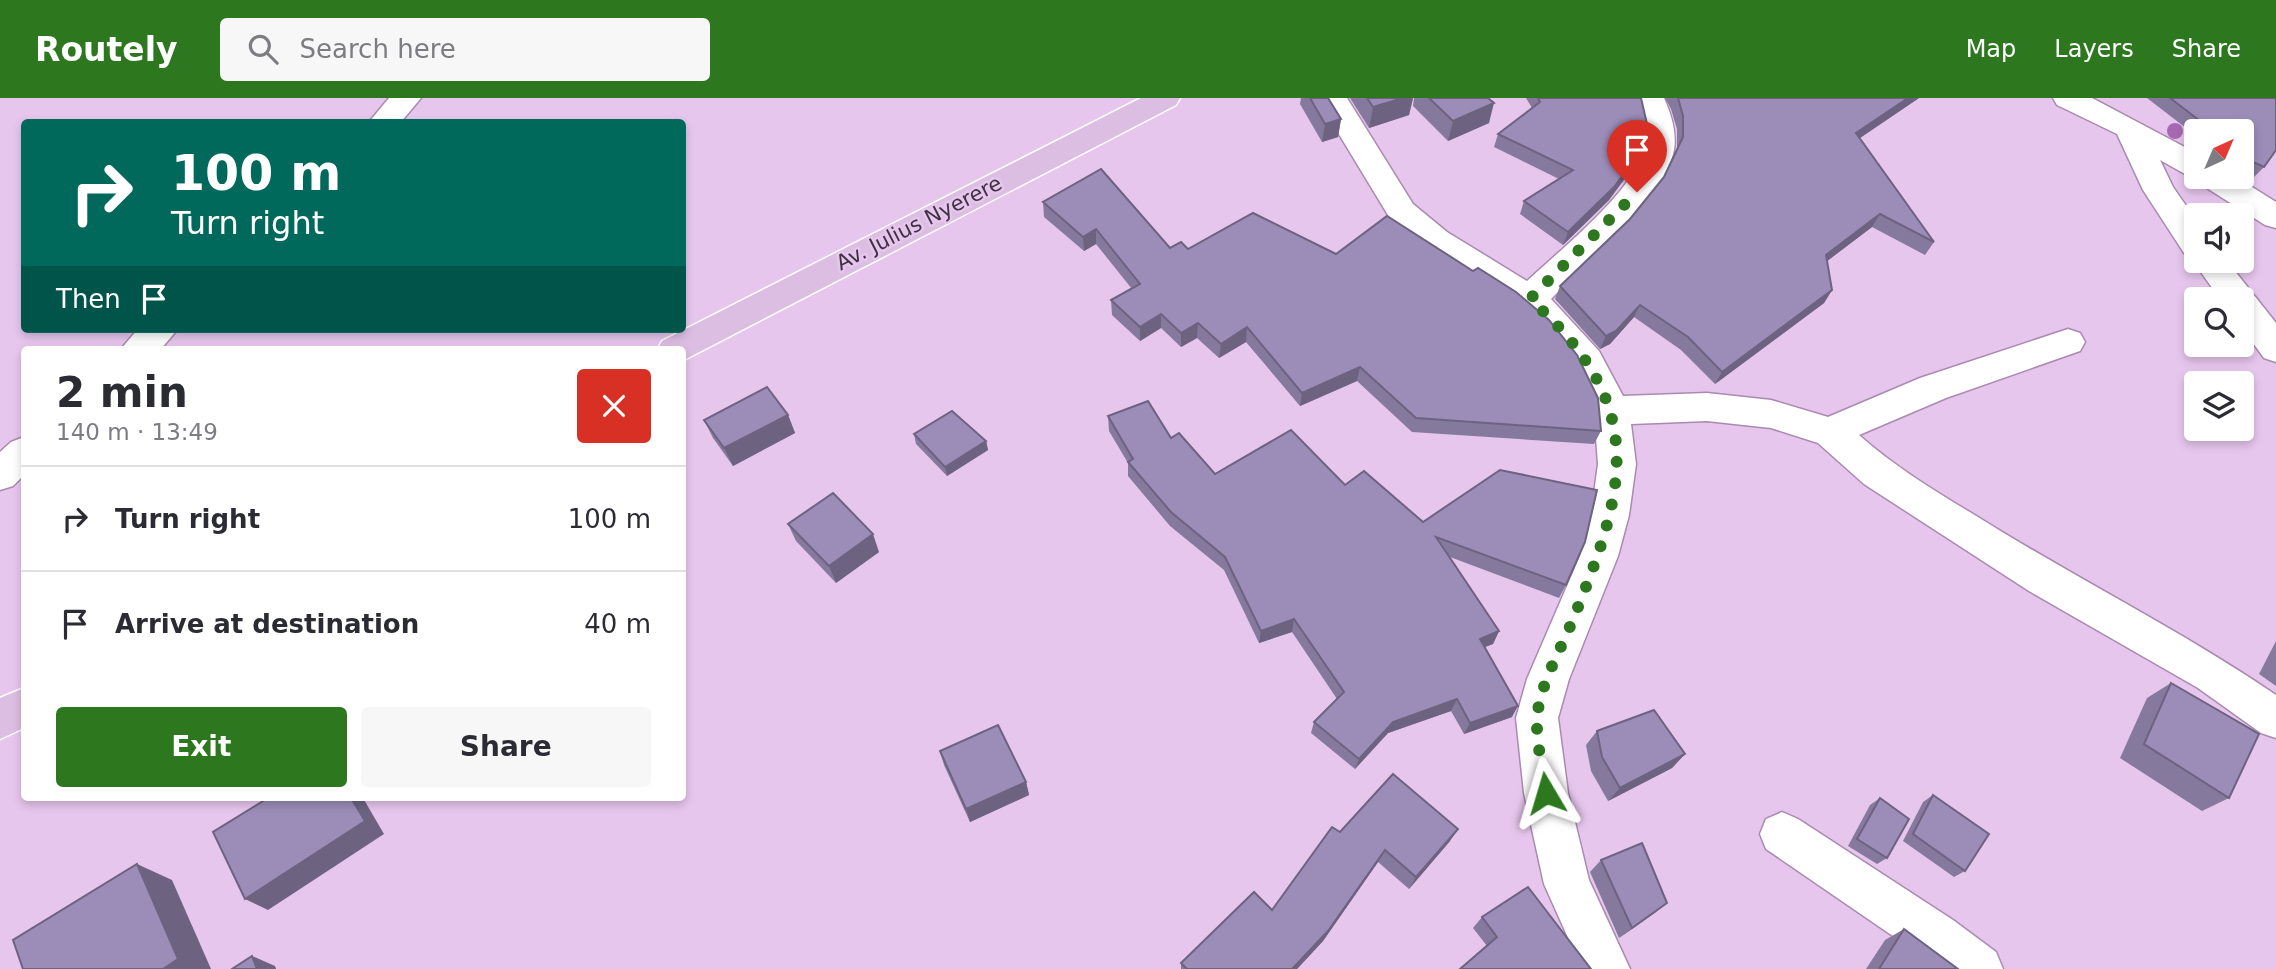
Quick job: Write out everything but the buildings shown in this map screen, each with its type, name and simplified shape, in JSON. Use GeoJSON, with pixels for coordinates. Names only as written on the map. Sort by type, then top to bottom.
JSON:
{"type":"FeatureCollection","features":[{"type":"Feature","properties":{"kind":"main road","name":"Av. Julius Nyerere"},"geometry":{"type":"LineString","coordinates":[[682,346],[1165,98]]}},
{"type":"Feature","properties":{"kind":"main road"},"geometry":{"type":"LineString","coordinates":[[0,720],[21,709]]}},
{"type":"Feature","properties":{"kind":"street"},"geometry":{"type":"LineString","coordinates":[[386,119],[406,98]]}},
{"type":"Feature","properties":{"kind":"street"},"geometry":{"type":"LineString","coordinates":[[1332,98],[1360,139],[1402,212],[1414,225],[1530,299],[1576,344],[1601,383],[1612,411],[1617,464],[1610,515],[1599,556],[1548,679],[1537,718],[1546,793],[1567,884],[1606,969]]}},
{"type":"Feature","properties":{"kind":"street"},"geometry":{"type":"LineString","coordinates":[[1530,299],[1637,192],[1651,171],[1658,158],[1659,119],[1650,98]]}},
{"type":"Feature","properties":{"kind":"street"},"geometry":{"type":"LineString","coordinates":[[2067,98],[2129,128],[2184,160]]}},
{"type":"Feature","properties":{"kind":"street"},"geometry":{"type":"LineString","coordinates":[[2129,128],[2159,190],[2184,227]]}},
{"type":"Feature","properties":{"kind":"street"},"geometry":{"type":"LineString","coordinates":[[2232,189],[2276,217]]}},
{"type":"Feature","properties":{"kind":"street"},"geometry":{"type":"LineString","coordinates":[[2218,273],[2229,287]]}},
{"type":"Feature","properties":{"kind":"street"},"geometry":{"type":"LineString","coordinates":[[2254,320],[2276,349]]}},
{"type":"Feature","properties":{"kind":"street"},"geometry":{"type":"LineString","coordinates":[[142,346],[156,333]]}},
{"type":"Feature","properties":{"kind":"street"},"geometry":{"type":"LineString","coordinates":[[1830,432],[1933,388],[2068,342]]}},
{"type":"Feature","properties":{"kind":"street"},"geometry":{"type":"LineString","coordinates":[[1612,411],[1707,407],[1771,414],[1830,432],[1877,473],[1914,497],[2043,579],[2213,675],[2276,719]]}},
{"type":"Feature","properties":{"kind":"street"},"geometry":{"type":"LineString","coordinates":[[0,475],[21,455]]}},
{"type":"Feature","properties":{"kind":"street"},"geometry":{"type":"LineString","coordinates":[[1782,834],[1937,936],[1979,969]]}},
{"type":"Feature","properties":{"kind":"route"},"geometry":{"type":"LineString","coordinates":[[1546,793],[1537,718],[1548,679],[1599,556],[1610,515],[1617,464],[1612,411],[1601,383],[1576,344],[1530,299],[1637,192]]}}]}
